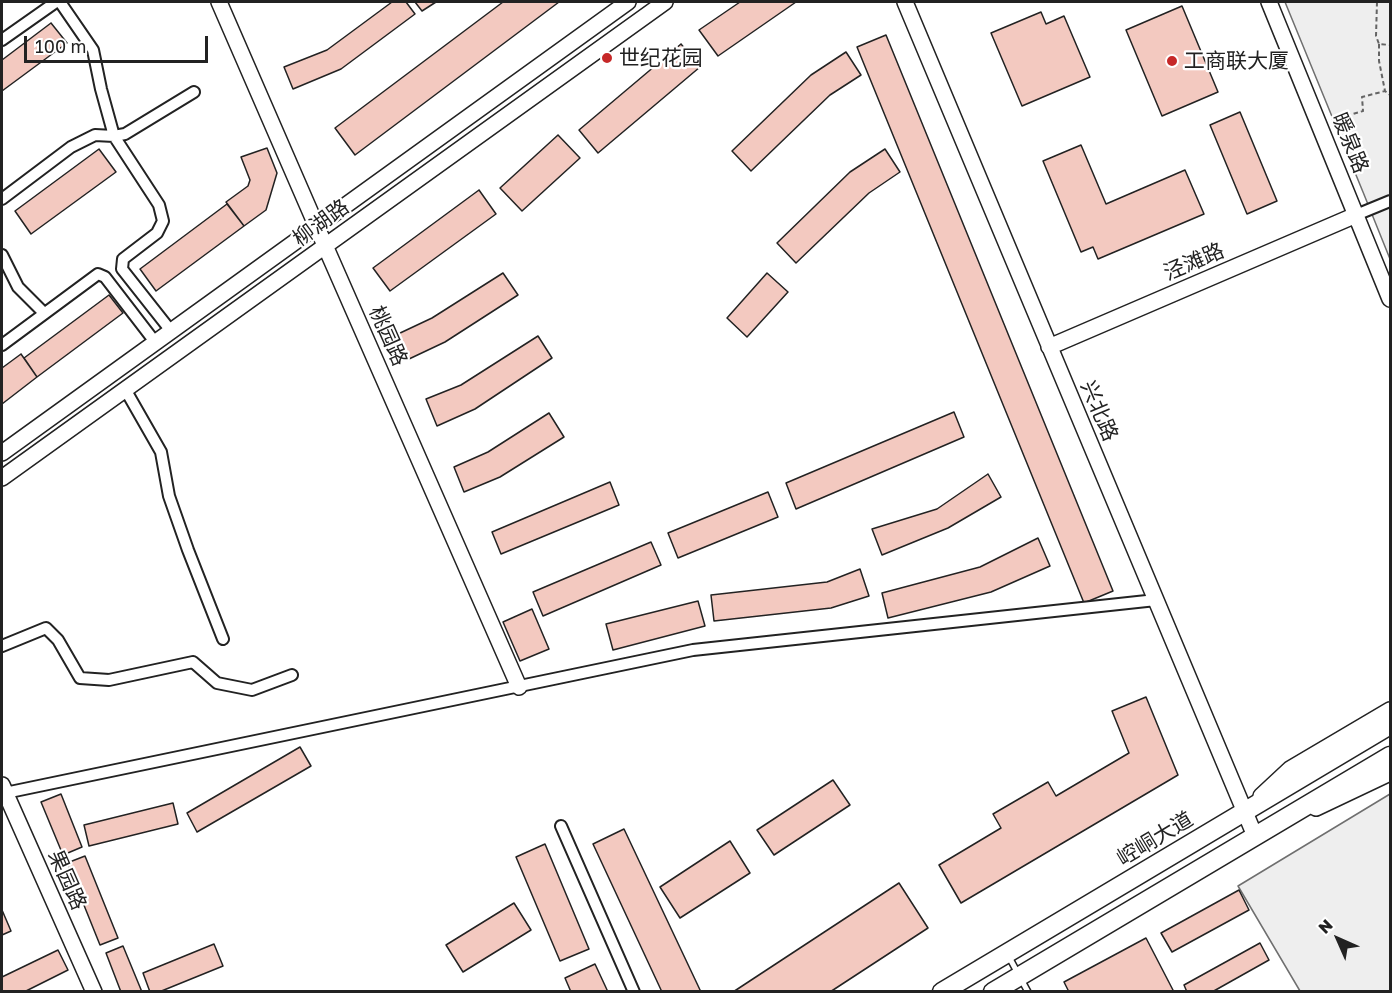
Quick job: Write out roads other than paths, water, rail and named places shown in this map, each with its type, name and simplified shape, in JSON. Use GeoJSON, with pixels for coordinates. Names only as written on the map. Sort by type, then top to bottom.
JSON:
{"type":"FeatureCollection","features":[{"type":"Feature","properties":{"kind":"main road","name":"崆峒大道"},"geometry":{"type":"LineString","coordinates":[[942,992],[1390,724]]}},
{"type":"Feature","properties":{"kind":"main road"},"geometry":{"type":"LineString","coordinates":[[993,992],[1024,983],[1255,836],[1390,756]]}},
{"type":"Feature","properties":{"kind":"street"},"geometry":{"type":"LineString","coordinates":[[2,40],[58,2],[93,50],[114,136],[159,205],[163,221],[157,232],[123,259],[122,269],[171,331]]}},
{"type":"Feature","properties":{"kind":"street","name":"桃园路"},"geometry":{"type":"LineString","coordinates":[[219,2],[519,687]]}},
{"type":"Feature","properties":{"kind":"street","name":"柳湖路"},"geometry":{"type":"LineString","coordinates":[[2,453],[628,2]]}},
{"type":"Feature","properties":{"kind":"street","name":"柳湖路"},"geometry":{"type":"LineString","coordinates":[[2,478],[665,2]]}},
{"type":"Feature","properties":{"kind":"street","name":"兴北路"},"geometry":{"type":"LineString","coordinates":[[905,2],[1255,836]]}},
{"type":"Feature","properties":{"kind":"street","name":"暖泉路"},"geometry":{"type":"LineString","coordinates":[[1269,2],[1390,299]]}},
{"type":"Feature","properties":{"kind":"street"},"geometry":{"type":"LineString","coordinates":[[2,199],[71,147],[95,135],[125,134],[194,92]]}},
{"type":"Feature","properties":{"kind":"street"},"geometry":{"type":"LineString","coordinates":[[1356,215],[1390,201]]}},
{"type":"Feature","properties":{"kind":"street","name":"泾滩路"},"geometry":{"type":"LineString","coordinates":[[1049,347],[1356,215]]}},
{"type":"Feature","properties":{"kind":"street"},"geometry":{"type":"LineString","coordinates":[[2,255],[18,286],[44,313]]}},
{"type":"Feature","properties":{"kind":"street"},"geometry":{"type":"LineString","coordinates":[[2,345],[98,274],[105,277],[155,342]]}},
{"type":"Feature","properties":{"kind":"street"},"geometry":{"type":"LineString","coordinates":[[125,389],[161,452],[169,496],[223,639]]}},
{"type":"Feature","properties":{"kind":"street"},"geometry":{"type":"LineString","coordinates":[[3,789],[519,687],[693,650],[1156,600]]}},
{"type":"Feature","properties":{"kind":"street"},"geometry":{"type":"LineString","coordinates":[[2,646],[46,628],[58,640],[80,678],[109,680],[193,662],[217,683],[252,690],[292,675]]}},
{"type":"Feature","properties":{"kind":"street"},"geometry":{"type":"LineString","coordinates":[[1245,812],[1290,769],[1390,710]]}},
{"type":"Feature","properties":{"kind":"street"},"geometry":{"type":"LineString","coordinates":[[1255,836],[1390,773]]}},
{"type":"Feature","properties":{"kind":"street","name":"果园路"},"geometry":{"type":"LineString","coordinates":[[3,789],[94,992]]}},
{"type":"Feature","properties":{"kind":"street"},"geometry":{"type":"LineString","coordinates":[[561,826],[634,992]]}},
{"type":"Feature","properties":{"kind":"lane"},"geometry":{"type":"LineString","coordinates":[[1006,953],[1024,983]]}},
{"type":"Feature","properties":{"kind":"place","name":"世纪花园"},"geometry":{"type":"Point","coordinates":[607,58]}},
{"type":"Feature","properties":{"kind":"place","name":"工商联大厦"},"geometry":{"type":"Point","coordinates":[1172,61]}}]}
